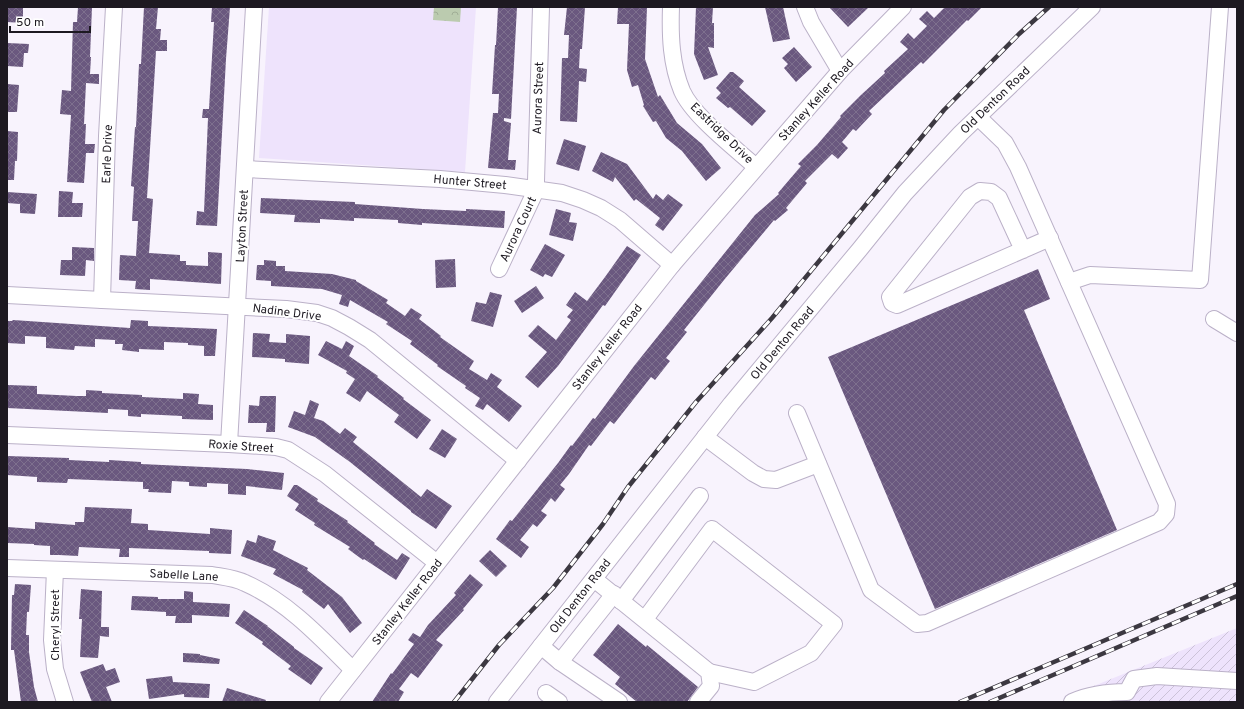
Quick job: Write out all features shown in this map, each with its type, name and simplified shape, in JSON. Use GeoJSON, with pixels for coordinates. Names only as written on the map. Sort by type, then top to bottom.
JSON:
{"type":"FeatureCollection","features":[{"type":"Feature","properties":{"kind":"street","name":"Earle Drive"},"geometry":{"type":"LineString","coordinates":[[102,300],[107,136],[114,7]]}},
{"type":"Feature","properties":{"kind":"street","name":"Layton Street"},"geometry":{"type":"LineString","coordinates":[[229,444],[254,7]]}},
{"type":"Feature","properties":{"kind":"street","name":"Aurora Street"},"geometry":{"type":"LineString","coordinates":[[536,190],[541,7]]}},
{"type":"Feature","properties":{"kind":"street","name":"Eastridge Drive"},"geometry":{"type":"LineString","coordinates":[[671,7],[673,61],[682,91],[704,120],[756,167]]}},
{"type":"Feature","properties":{"kind":"street"},"geometry":{"type":"LineString","coordinates":[[805,7],[810,22],[840,71]]}},
{"type":"Feature","properties":{"kind":"street","name":"Stanley Keller Road"},"geometry":{"type":"LineString","coordinates":[[328,702],[672,265],[840,71],[903,7]]}},
{"type":"Feature","properties":{"kind":"street","name":"Old Denton Road"},"geometry":{"type":"LineString","coordinates":[[497,702],[705,437],[905,193],[978,117],[1092,7]]}},
{"type":"Feature","properties":{"kind":"street"},"geometry":{"type":"LineString","coordinates":[[1069,282],[1090,275],[1200,280],[1220,7]]}},
{"type":"Feature","properties":{"kind":"street"},"geometry":{"type":"LineString","coordinates":[[797,413],[871,590],[917,624],[927,624],[1158,522],[1166,514],[1167,504],[1018,167],[1005,143],[978,117]]}},
{"type":"Feature","properties":{"kind":"street","name":"Hunter Street"},"geometry":{"type":"LineString","coordinates":[[245,168],[440,179],[505,185],[562,194],[583,200],[620,220],[672,265]]}},
{"type":"Feature","properties":{"kind":"street","name":"Aurora Court"},"geometry":{"type":"LineString","coordinates":[[499,268],[536,190]]}},
{"type":"Feature","properties":{"kind":"street"},"geometry":{"type":"LineString","coordinates":[[1023,250],[999,198],[991,192],[980,191],[970,197],[890,297],[892,303],[898,305],[1023,250],[1050,238]]}},
{"type":"Feature","properties":{"kind":"street","name":"Nadine Drive"},"geometry":{"type":"LineString","coordinates":[[7,295],[286,309],[317,313],[332,318],[350,327],[370,340],[518,462]]}},
{"type":"Feature","properties":{"kind":"street"},"geometry":{"type":"LineString","coordinates":[[1214,319],[1237,333]]}},
{"type":"Feature","properties":{"kind":"street","name":"Roxie Street"},"geometry":{"type":"LineString","coordinates":[[7,435],[229,444],[276,447],[288,450],[325,474],[437,563]]}},
{"type":"Feature","properties":{"kind":"street"},"geometry":{"type":"LineString","coordinates":[[705,437],[753,473],[764,479],[776,480],[818,464]]}},
{"type":"Feature","properties":{"kind":"street"},"geometry":{"type":"LineString","coordinates":[[560,662],[617,597],[700,496]]}},
{"type":"Feature","properties":{"kind":"street"},"geometry":{"type":"LineString","coordinates":[[594,578],[709,672],[754,682],[811,653],[834,624],[712,529],[645,619]]}},
{"type":"Feature","properties":{"kind":"street","name":"Sabelle Lane"},"geometry":{"type":"LineString","coordinates":[[7,568],[212,575],[244,582],[275,599],[312,629],[353,670]]}},
{"type":"Feature","properties":{"kind":"street","name":"Cheryl Street"},"geometry":{"type":"LineString","coordinates":[[55,570],[52,640],[55,669],[64,702]]}},
{"type":"Feature","properties":{"kind":"street"},"geometry":{"type":"LineString","coordinates":[[541,646],[560,662],[619,702]]}},
{"type":"Feature","properties":{"kind":"street"},"geometry":{"type":"LineString","coordinates":[[698,702],[710,686],[709,672]]}},
{"type":"Feature","properties":{"kind":"street"},"geometry":{"type":"LineString","coordinates":[[1072,702],[1084,697],[1112,692],[1127,692],[1134,679],[1157,676],[1237,681]]}},
{"type":"Feature","properties":{"kind":"shaded area"},"geometry":{"type":"Polygon","coordinates":[[[269,7],[476,7],[465,172],[259,158],[269,7]]]}},
{"type":"Feature","properties":{"kind":"shaded area"},"geometry":{"type":"Polygon","coordinates":[[[1237,628],[1237,702],[1072,702],[1069,696],[1237,628]]]}},
{"type":"Feature","properties":{"kind":"green space"},"geometry":{"type":"Polygon","coordinates":[[[434,7],[461,7],[460,22],[433,20],[434,7]]]}},
{"type":"Feature","properties":{"kind":"building"},"geometry":{"type":"Polygon","coordinates":[[[7,7],[23,7],[23,23],[7,22],[7,7]]]}},
{"type":"Feature","properties":{"kind":"building"},"geometry":{"type":"Polygon","coordinates":[[[78,7],[92,7],[90,74],[99,74],[99,84],[86,83],[84,124],[86,124],[85,144],[95,144],[94,153],[86,153],[84,183],[67,182],[71,115],[60,114],[62,90],[71,91],[73,22],[77,22],[78,7]]]}},
{"type":"Feature","properties":{"kind":"building"},"geometry":{"type":"Polygon","coordinates":[[[144,7],[158,7],[156,29],[161,29],[160,40],[167,40],[167,51],[156,51],[147,198],[153,199],[149,253],[180,255],[180,261],[186,261],[186,265],[208,266],[208,252],[222,253],[221,284],[150,279],[150,290],[135,289],[136,281],[119,280],[120,255],[136,256],[138,221],[132,221],[134,187],[131,186],[144,7]]]}},
{"type":"Feature","properties":{"kind":"building"},"geometry":{"type":"Polygon","coordinates":[[[212,7],[230,7],[217,226],[196,225],[197,211],[204,212],[208,118],[202,118],[203,109],[209,109],[214,22],[211,22],[212,7]]]}},
{"type":"Feature","properties":{"kind":"building"},"geometry":{"type":"Polygon","coordinates":[[[498,7],[517,7],[511,119],[504,118],[504,121],[511,123],[508,160],[516,160],[515,170],[488,168],[493,113],[498,113],[499,94],[492,94],[498,7]]]}},
{"type":"Feature","properties":{"kind":"building"},"geometry":{"type":"Polygon","coordinates":[[[567,7],[585,7],[579,68],[587,69],[586,82],[579,81],[577,122],[560,121],[562,58],[568,58],[569,35],[564,35],[567,7]]]}},
{"type":"Feature","properties":{"kind":"building"},"geometry":{"type":"Polygon","coordinates":[[[618,7],[647,7],[645,59],[658,97],[660,95],[677,123],[702,144],[721,168],[706,181],[682,151],[666,138],[656,121],[653,122],[643,106],[644,105],[638,85],[632,87],[627,70],[629,24],[617,24],[618,7]]]}},
{"type":"Feature","properties":{"kind":"building"},"geometry":{"type":"Polygon","coordinates":[[[696,7],[713,7],[712,23],[714,23],[714,48],[708,47],[718,75],[704,80],[694,54],[696,7]]]}},
{"type":"Feature","properties":{"kind":"building"},"geometry":{"type":"Polygon","coordinates":[[[765,7],[783,7],[790,39],[773,42],[765,7]]]}},
{"type":"Feature","properties":{"kind":"building"},"geometry":{"type":"Polygon","coordinates":[[[829,7],[869,7],[848,27],[829,7]]]}},
{"type":"Feature","properties":{"kind":"building"},"geometry":{"type":"Polygon","coordinates":[[[945,7],[982,7],[923,64],[921,62],[869,111],[872,114],[856,131],[853,129],[842,142],[848,148],[838,159],[832,154],[805,181],[807,183],[786,208],[788,210],[775,221],[774,220],[684,330],[687,332],[666,358],[670,361],[655,380],[651,377],[614,424],[610,421],[591,446],[589,445],[560,485],[565,489],[555,502],[551,498],[541,511],[547,515],[537,527],[533,524],[520,540],[529,547],[521,558],[496,539],[510,520],[512,521],[593,418],[595,419],[634,366],[755,215],[779,194],[778,193],[801,166],[798,164],[817,145],[841,117],[840,116],[908,49],[900,42],[908,33],[914,39],[927,26],[919,19],[927,11],[934,18],[945,7]]]}},
{"type":"Feature","properties":{"kind":"building"},"geometry":{"type":"Polygon","coordinates":[[[7,43],[29,44],[28,53],[24,53],[23,67],[7,66],[7,43]]]}},
{"type":"Feature","properties":{"kind":"building"},"geometry":{"type":"Polygon","coordinates":[[[794,47],[812,67],[796,82],[784,68],[788,64],[782,58],[794,47]]]}},
{"type":"Feature","properties":{"kind":"building"},"geometry":{"type":"Polygon","coordinates":[[[730,72],[733,72],[744,81],[739,87],[766,111],[752,126],[730,107],[728,108],[716,98],[721,93],[716,88],[730,72]]]}},
{"type":"Feature","properties":{"kind":"building"},"geometry":{"type":"Polygon","coordinates":[[[7,84],[19,85],[17,112],[7,112],[7,84]]]}},
{"type":"Feature","properties":{"kind":"building"},"geometry":{"type":"Polygon","coordinates":[[[7,131],[18,132],[17,161],[15,161],[14,180],[7,180],[7,131]]]}},
{"type":"Feature","properties":{"kind":"building"},"geometry":{"type":"Polygon","coordinates":[[[564,139],[586,146],[579,171],[556,164],[564,139]]]}},
{"type":"Feature","properties":{"kind":"building"},"geometry":{"type":"Polygon","coordinates":[[[601,152],[627,164],[653,199],[656,194],[663,200],[668,194],[683,205],[663,231],[655,225],[660,218],[636,199],[634,201],[615,177],[613,182],[592,171],[601,152]]]}},
{"type":"Feature","properties":{"kind":"building"},"geometry":{"type":"Polygon","coordinates":[[[59,191],[73,192],[72,203],[83,203],[82,217],[58,217],[59,191]]]}},
{"type":"Feature","properties":{"kind":"building"},"geometry":{"type":"Polygon","coordinates":[[[7,192],[37,194],[35,214],[20,213],[20,204],[7,203],[7,192]]]}},
{"type":"Feature","properties":{"kind":"building"},"geometry":{"type":"Polygon","coordinates":[[[261,198],[355,202],[355,204],[423,209],[505,211],[504,228],[422,223],[422,225],[398,223],[398,220],[354,218],[354,221],[320,219],[320,223],[294,222],[295,215],[260,213],[261,198]]]}},
{"type":"Feature","properties":{"kind":"building"},"geometry":{"type":"Polygon","coordinates":[[[556,209],[571,213],[569,222],[577,223],[573,241],[549,235],[556,209]]]}},
{"type":"Feature","properties":{"kind":"building"},"geometry":{"type":"Polygon","coordinates":[[[545,244],[565,255],[552,277],[545,274],[543,277],[530,270],[545,244]]]}},
{"type":"Feature","properties":{"kind":"building"},"geometry":{"type":"Polygon","coordinates":[[[627,246],[641,255],[605,306],[603,305],[558,366],[538,388],[525,377],[547,352],[528,336],[538,325],[556,340],[571,320],[567,317],[573,310],[566,305],[575,292],[587,301],[627,246]]]}},
{"type":"Feature","properties":{"kind":"building"},"geometry":{"type":"Polygon","coordinates":[[[72,247],[94,248],[94,261],[86,260],[85,276],[60,275],[61,260],[72,260],[72,247]]]}},
{"type":"Feature","properties":{"kind":"building"},"geometry":{"type":"Polygon","coordinates":[[[455,259],[456,287],[436,288],[435,260],[455,259]]]}},
{"type":"Feature","properties":{"kind":"building"},"geometry":{"type":"Polygon","coordinates":[[[264,260],[276,261],[276,266],[285,266],[285,271],[332,274],[356,280],[388,300],[386,303],[405,316],[411,308],[422,315],[419,319],[441,336],[440,337],[474,361],[469,369],[487,380],[491,373],[502,380],[497,387],[522,406],[509,422],[487,404],[483,410],[475,406],[480,398],[465,388],[466,386],[437,366],[438,365],[410,344],[412,341],[386,324],[388,322],[350,300],[348,307],[339,304],[342,295],[322,289],[271,286],[271,281],[256,280],[257,265],[264,265],[264,260]]]}},
{"type":"Feature","properties":{"kind":"building"},"geometry":{"type":"Polygon","coordinates":[[[1038,269],[1050,299],[1024,310],[1117,530],[935,609],[828,357],[1038,269]]]}},
{"type":"Feature","properties":{"kind":"building"},"geometry":{"type":"Polygon","coordinates":[[[536,286],[544,298],[522,313],[514,301],[536,286]]]}},
{"type":"Feature","properties":{"kind":"building"},"geometry":{"type":"Polygon","coordinates":[[[490,292],[502,295],[493,327],[471,321],[476,302],[486,304],[490,292]]]}},
{"type":"Feature","properties":{"kind":"building"},"geometry":{"type":"Polygon","coordinates":[[[13,320],[130,328],[131,320],[148,321],[148,326],[217,329],[215,356],[204,356],[204,346],[188,345],[188,343],[164,342],[164,350],[139,349],[139,352],[122,350],[123,344],[115,344],[115,340],[95,339],[95,347],[75,346],[74,350],[46,348],[46,337],[25,336],[25,344],[7,343],[7,321],[13,320]]]}},
{"type":"Feature","properties":{"kind":"building"},"geometry":{"type":"Polygon","coordinates":[[[253,333],[270,334],[269,342],[286,343],[286,334],[310,336],[309,364],[285,362],[285,359],[252,357],[253,333]]]}},
{"type":"Feature","properties":{"kind":"building"},"geometry":{"type":"Polygon","coordinates":[[[326,341],[342,349],[346,341],[354,346],[349,356],[378,376],[377,377],[404,398],[403,399],[431,420],[417,439],[394,422],[399,415],[367,391],[360,402],[346,393],[355,379],[346,373],[347,371],[318,355],[326,341]]]}},
{"type":"Feature","properties":{"kind":"building"},"geometry":{"type":"Polygon","coordinates":[[[8,385],[37,386],[37,394],[77,396],[86,396],[86,390],[102,391],[102,393],[142,395],[142,397],[183,399],[183,393],[199,394],[198,404],[213,405],[213,420],[182,419],[182,416],[141,414],[141,417],[128,416],[128,410],[108,409],[108,413],[7,408],[8,385]]]}},
{"type":"Feature","properties":{"kind":"building"},"geometry":{"type":"Polygon","coordinates":[[[260,396],[276,396],[275,432],[266,432],[267,423],[248,423],[249,405],[259,406],[260,396]]]}},
{"type":"Feature","properties":{"kind":"building"},"geometry":{"type":"Polygon","coordinates":[[[310,400],[319,404],[314,418],[323,421],[340,434],[345,428],[357,437],[353,442],[421,497],[427,489],[452,506],[436,529],[411,512],[350,462],[315,437],[288,427],[294,411],[305,415],[310,400]]]}},
{"type":"Feature","properties":{"kind":"building"},"geometry":{"type":"Polygon","coordinates":[[[442,429],[457,439],[445,458],[429,449],[442,429]]]}},
{"type":"Feature","properties":{"kind":"building"},"geometry":{"type":"Polygon","coordinates":[[[7,456],[69,458],[69,460],[109,462],[109,460],[141,462],[141,464],[247,469],[284,473],[282,490],[246,486],[246,495],[228,494],[228,484],[207,483],[207,487],[189,486],[189,482],[172,481],[171,493],[148,492],[149,489],[143,489],[143,482],[68,479],[67,483],[37,482],[37,477],[7,475],[7,456]]]}},
{"type":"Feature","properties":{"kind":"building"},"geometry":{"type":"Polygon","coordinates":[[[294,485],[297,485],[318,499],[317,501],[348,521],[347,522],[375,543],[374,544],[397,560],[402,553],[410,558],[396,580],[364,559],[363,560],[348,549],[350,547],[314,525],[315,523],[295,510],[299,504],[287,496],[294,485]]]}},
{"type":"Feature","properties":{"kind":"building"},"geometry":{"type":"Polygon","coordinates":[[[85,507],[132,509],[131,523],[148,524],[148,530],[210,534],[210,528],[232,530],[231,554],[209,553],[209,551],[129,548],[129,557],[119,557],[120,549],[79,547],[78,556],[50,555],[50,546],[7,543],[7,527],[35,529],[35,522],[75,525],[75,522],[84,522],[85,507]]]}},
{"type":"Feature","properties":{"kind":"building"},"geometry":{"type":"Polygon","coordinates":[[[258,535],[276,541],[273,550],[308,568],[307,570],[342,597],[362,623],[350,633],[328,604],[324,609],[302,592],[303,590],[273,574],[276,569],[241,556],[247,540],[256,543],[258,535]]]}},
{"type":"Feature","properties":{"kind":"building"},"geometry":{"type":"Polygon","coordinates":[[[490,550],[507,566],[496,577],[479,561],[490,550]]]}},
{"type":"Feature","properties":{"kind":"building"},"geometry":{"type":"Polygon","coordinates":[[[470,574],[483,585],[463,609],[464,610],[436,640],[443,645],[418,678],[411,673],[399,689],[404,692],[398,702],[372,702],[391,673],[392,674],[414,644],[408,640],[413,633],[420,637],[428,625],[456,595],[454,593],[470,574]]]}},
{"type":"Feature","properties":{"kind":"building"},"geometry":{"type":"Polygon","coordinates":[[[15,584],[31,585],[29,612],[27,612],[26,635],[29,635],[29,652],[34,687],[38,702],[21,702],[14,650],[11,650],[12,595],[14,595],[15,584]]]}},
{"type":"Feature","properties":{"kind":"building"},"geometry":{"type":"Polygon","coordinates":[[[81,589],[102,591],[101,627],[109,627],[109,637],[100,636],[98,658],[80,657],[82,619],[79,619],[81,589]]]}},
{"type":"Feature","properties":{"kind":"building"},"geometry":{"type":"Polygon","coordinates":[[[184,591],[193,592],[193,602],[230,604],[229,617],[192,615],[192,623],[175,623],[176,616],[166,616],[166,612],[131,610],[132,596],[158,597],[158,599],[184,599],[184,591]]]}},
{"type":"Feature","properties":{"kind":"building"},"geometry":{"type":"Polygon","coordinates":[[[244,610],[268,626],[294,648],[323,668],[311,685],[288,669],[291,666],[262,644],[263,642],[235,623],[244,610]]]}},
{"type":"Feature","properties":{"kind":"building"},"geometry":{"type":"Polygon","coordinates":[[[618,624],[646,647],[647,645],[698,687],[687,702],[637,702],[615,684],[620,677],[593,655],[618,624]]]}},
{"type":"Feature","properties":{"kind":"building"},"geometry":{"type":"Polygon","coordinates":[[[183,653],[200,654],[220,659],[219,664],[183,662],[183,653]]]}},
{"type":"Feature","properties":{"kind":"building"},"geometry":{"type":"Polygon","coordinates":[[[103,664],[106,671],[115,668],[120,682],[106,687],[112,702],[92,702],[80,672],[103,664]]]}},
{"type":"Feature","properties":{"kind":"building"},"geometry":{"type":"Polygon","coordinates":[[[172,676],[173,682],[210,684],[209,698],[184,697],[184,694],[149,699],[146,679],[172,676]]]}},
{"type":"Feature","properties":{"kind":"building"},"geometry":{"type":"Polygon","coordinates":[[[227,688],[266,700],[265,702],[222,702],[227,688]]]}},
{"type":"Feature","properties":{"kind":"railway"},"geometry":{"type":"LineString","coordinates":[[454,702],[499,645],[553,588],[603,524],[628,487],[696,402],[772,318],[944,110],[1019,34],[1049,7]]}},
{"type":"Feature","properties":{"kind":"railway"},"geometry":{"type":"LineString","coordinates":[[960,702],[1237,584]]}},
{"type":"Feature","properties":{"kind":"railway"},"geometry":{"type":"LineString","coordinates":[[990,702],[1237,596]]}}]}
